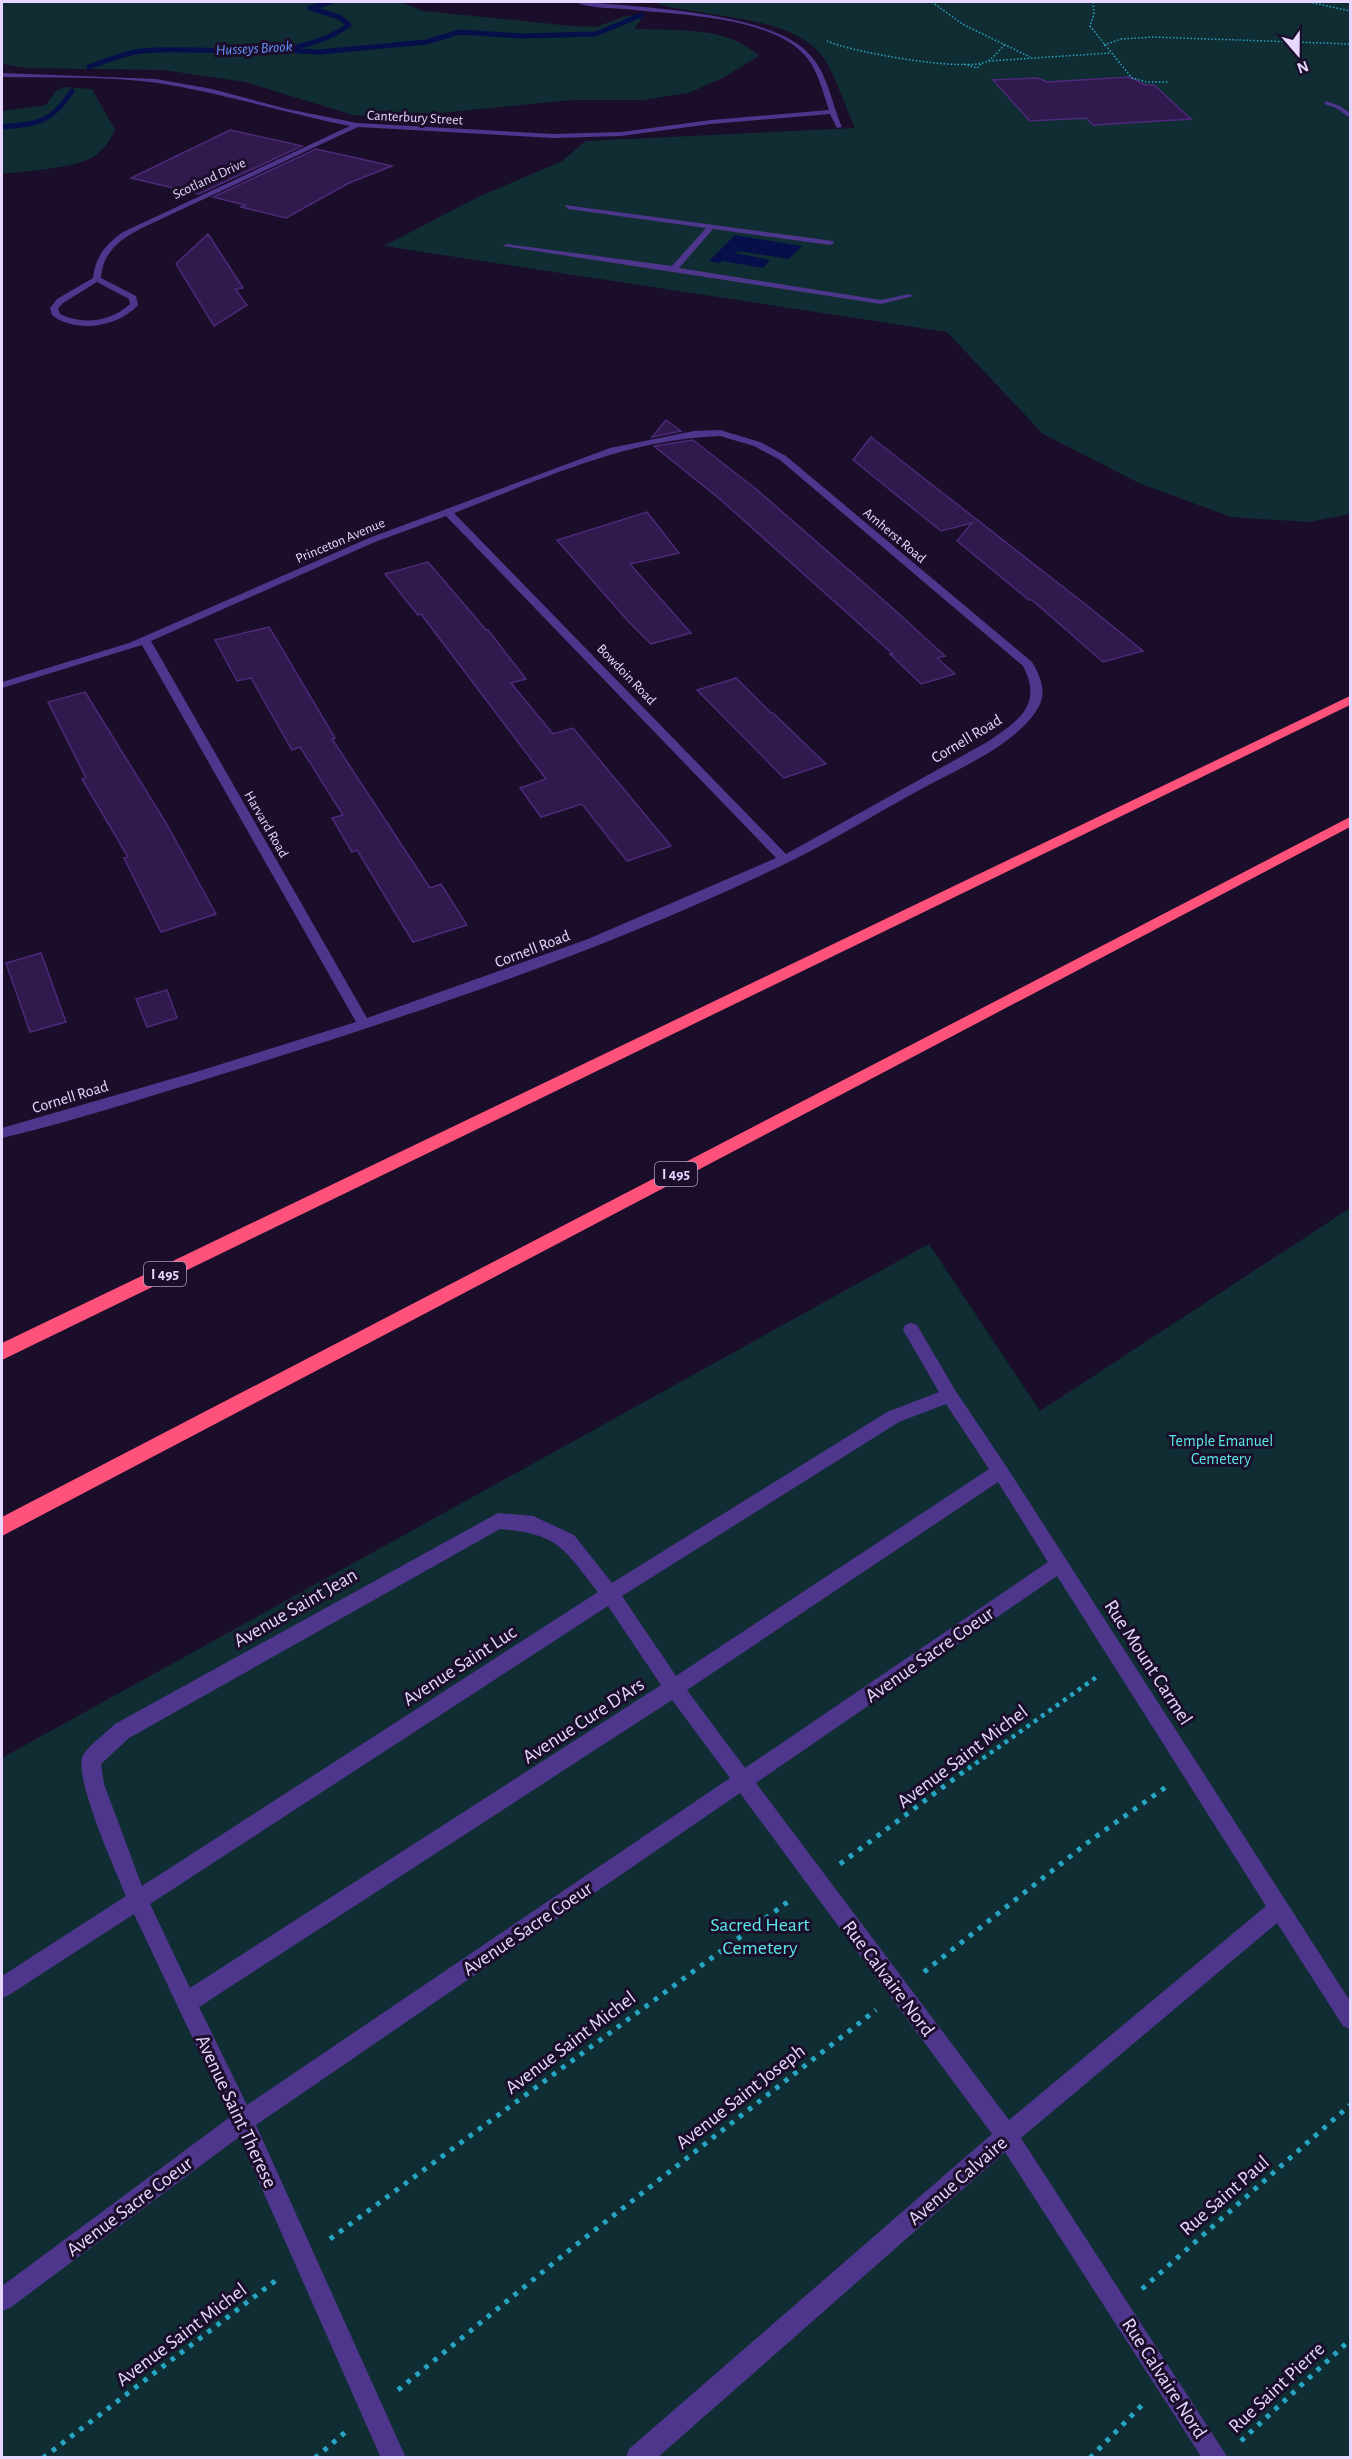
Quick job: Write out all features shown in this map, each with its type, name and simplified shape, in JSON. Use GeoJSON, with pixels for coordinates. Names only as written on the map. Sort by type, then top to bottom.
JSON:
{"type":"FeatureCollection","features":[{"type":"Feature","properties":{"kind":"highway","name":"I 495"},"geometry":{"type":"LineString","coordinates":[[2,1352],[1350,700]]}},
{"type":"Feature","properties":{"kind":"highway","name":"I 495"},"geometry":{"type":"LineString","coordinates":[[2,1527],[1350,821]]}},
{"type":"Feature","properties":{"kind":"street"},"geometry":{"type":"LineString","coordinates":[[578,2],[727,20],[750,24],[782,36],[796,44],[812,61],[839,127]]}},
{"type":"Feature","properties":{"kind":"street","name":"Canterbury Street"},"geometry":{"type":"LineString","coordinates":[[2,75],[156,81],[212,91],[286,111],[357,125],[553,136],[621,134],[711,122],[832,112]]}},
{"type":"Feature","properties":{"kind":"street"},"geometry":{"type":"LineString","coordinates":[[1326,104],[1338,107],[1350,116]]}},
{"type":"Feature","properties":{"kind":"street","name":"Scotland Drive"},"geometry":{"type":"LineString","coordinates":[[97,279],[97,270],[104,250],[127,232],[357,125]]}},
{"type":"Feature","properties":{"kind":"street"},"geometry":{"type":"LineString","coordinates":[[568,207],[830,243]]}},
{"type":"Feature","properties":{"kind":"street"},"geometry":{"type":"LineString","coordinates":[[674,269],[711,227]]}},
{"type":"Feature","properties":{"kind":"street"},"geometry":{"type":"LineString","coordinates":[[507,246],[674,269],[881,302],[909,296]]}},
{"type":"Feature","properties":{"kind":"street"},"geometry":{"type":"LineString","coordinates":[[97,279],[130,295],[135,302],[132,308],[115,318],[89,322],[66,320],[56,315],[54,308],[60,301],[97,279]]}},
{"type":"Feature","properties":{"kind":"street","name":"Amherst Road"},"geometry":{"type":"LineString","coordinates":[[694,434],[720,433],[757,444],[783,458],[1028,664],[1037,684],[1035,706]]}},
{"type":"Feature","properties":{"kind":"street","name":"Princeton Avenue"},"geometry":{"type":"LineString","coordinates":[[2,685],[145,640],[372,540],[614,450],[694,434]]}},
{"type":"Feature","properties":{"kind":"street","name":"Bowdoin Road"},"geometry":{"type":"LineString","coordinates":[[448,512],[784,859]]}},
{"type":"Feature","properties":{"kind":"street","name":"Harvard Road"},"geometry":{"type":"LineString","coordinates":[[145,640],[364,1023]]}},
{"type":"Feature","properties":{"kind":"street","name":"Cornell Road"},"geometry":{"type":"LineString","coordinates":[[2,1133],[364,1023],[571,952],[784,859],[984,748],[1009,732],[1035,706]]}},
{"type":"Feature","properties":{"kind":"street","name":"Rue Mount Carmel"},"geometry":{"type":"LineString","coordinates":[[911,1330],[949,1395],[1000,1471],[1350,2019]]}},
{"type":"Feature","properties":{"kind":"street","name":"Avenue Saint Luc"},"geometry":{"type":"LineString","coordinates":[[2,1988],[610,1594],[893,1417],[949,1395]]}},
{"type":"Feature","properties":{"kind":"street","name":"Avenue Cure D'Ars"},"geometry":{"type":"LineString","coordinates":[[186,2002],[674,1688],[1000,1471]]}},
{"type":"Feature","properties":{"kind":"street","name":"Avenue Saint Jean"},"geometry":{"type":"LineString","coordinates":[[91,1760],[122,1731],[498,1521],[533,1524]]}},
{"type":"Feature","properties":{"kind":"street","name":"Rue Calvaire Nord"},"geometry":{"type":"LineString","coordinates":[[533,1524],[568,1541],[610,1594],[674,1688],[1006,2136],[1167,2380],[1224,2454]]}},
{"type":"Feature","properties":{"kind":"street","name":"Avenue Sacre Coeur"},"geometry":{"type":"LineString","coordinates":[[2,2300],[243,2121],[1059,1565]]}},
{"type":"Feature","properties":{"kind":"street","name":"Avenue Saint Therese"},"geometry":{"type":"LineString","coordinates":[[91,1760],[94,1784],[137,1899],[243,2121],[394,2457]]}},
{"type":"Feature","properties":{"kind":"street","name":"Avenue Calvaire"},"geometry":{"type":"LineString","coordinates":[[638,2457],[1006,2136],[1280,1907]]}},
{"type":"Feature","properties":{"kind":"path"},"geometry":{"type":"LineString","coordinates":[[932,2],[957,21],[1030,57]]}},
{"type":"Feature","properties":{"kind":"path"},"geometry":{"type":"LineString","coordinates":[[1093,2],[1094,14],[1090,26],[1110,53],[1135,79],[1169,82]]}},
{"type":"Feature","properties":{"kind":"path"},"geometry":{"type":"LineString","coordinates":[[1309,2],[1350,11]]}},
{"type":"Feature","properties":{"kind":"path"},"geometry":{"type":"LineString","coordinates":[[1104,45],[1121,39],[1153,38],[1350,44]]}},
{"type":"Feature","properties":{"kind":"path"},"geometry":{"type":"LineString","coordinates":[[824,39],[845,47],[921,60],[960,63],[1110,53]]}},
{"type":"Feature","properties":{"kind":"path"},"geometry":{"type":"LineString","coordinates":[[988,61],[1005,44]]}},
{"type":"Feature","properties":{"kind":"path"},"geometry":{"type":"LineString","coordinates":[[960,63],[976,68],[984,62]]}},
{"type":"Feature","properties":{"kind":"path","name":"Avenue Saint Michel"},"geometry":{"type":"LineString","coordinates":[[43,2457],[304,2258],[703,1962],[914,1811],[1027,1725],[1121,1660]]}},
{"type":"Feature","properties":{"kind":"path","name":"Avenue Saint Joseph"},"geometry":{"type":"LineString","coordinates":[[315,2457],[572,2248],[1091,1840],[1191,1769]]}},
{"type":"Feature","properties":{"kind":"path","name":"Rue Saint Paul"},"geometry":{"type":"LineString","coordinates":[[1119,2309],[1350,2105]]}},
{"type":"Feature","properties":{"kind":"path","name":"Rue Saint Pierre"},"geometry":{"type":"LineString","coordinates":[[1224,2454],[1350,2340]]}},
{"type":"Feature","properties":{"kind":"path"},"geometry":{"type":"LineString","coordinates":[[1089,2457],[1167,2380]]}},
{"type":"Feature","properties":{"kind":"green space"},"geometry":{"type":"Polygon","coordinates":[[[2,2],[401,2],[423,11],[596,27],[626,16],[636,15],[642,18],[634,29],[683,30],[716,34],[746,46],[759,56],[721,79],[688,93],[642,100],[571,100],[390,118],[353,115],[245,82],[164,70],[28,68],[2,64],[2,2]]]}},
{"type":"Feature","properties":{"kind":"green space"},"geometry":{"type":"Polygon","coordinates":[[[1350,2],[1350,514],[1309,522],[1231,517],[1139,483],[1043,434],[947,332],[384,246],[478,197],[562,161],[586,141],[855,128],[827,64],[809,43],[769,25],[655,3],[1350,2]]]}},
{"type":"Feature","properties":{"kind":"green space"},"geometry":{"type":"Polygon","coordinates":[[[63,87],[92,89],[115,130],[108,142],[91,158],[74,164],[2,173],[2,111],[46,105],[55,92],[63,87]]]}},
{"type":"Feature","properties":{"kind":"green space","name":"Sacred Heart Cemetery"},"geometry":{"type":"Polygon","coordinates":[[[1350,1208],[1350,2457],[2,2457],[2,1758],[929,1244],[1040,1411],[1350,1208]]]}},
{"type":"Feature","properties":{"kind":"shaded area"},"geometry":{"type":"Polygon","coordinates":[[[735,235],[802,246],[789,259],[738,251],[735,253],[770,260],[763,268],[709,261],[735,235]]]}},
{"type":"Feature","properties":{"kind":"building"},"geometry":{"type":"Polygon","coordinates":[[[1130,77],[1145,85],[1154,85],[1191,119],[1093,125],[1086,118],[1030,121],[993,80],[1037,78],[1047,82],[1130,77]]]}},
{"type":"Feature","properties":{"kind":"building"},"geometry":{"type":"Polygon","coordinates":[[[230,130],[302,146],[199,194],[131,178],[230,130]]]}},
{"type":"Feature","properties":{"kind":"building"},"geometry":{"type":"Polygon","coordinates":[[[316,149],[392,166],[349,183],[286,218],[241,207],[245,205],[213,197],[316,149]]]}},
{"type":"Feature","properties":{"kind":"building"},"geometry":{"type":"Polygon","coordinates":[[[208,234],[243,288],[235,289],[247,305],[214,326],[176,264],[208,234]]]}},
{"type":"Feature","properties":{"kind":"building"},"geometry":{"type":"Polygon","coordinates":[[[666,420],[681,431],[652,437],[666,420]]]}},
{"type":"Feature","properties":{"kind":"building"},"geometry":{"type":"Polygon","coordinates":[[[871,437],[1143,651],[1103,662],[1032,600],[1029,600],[957,541],[972,523],[941,531],[853,460],[871,437]]]}},
{"type":"Feature","properties":{"kind":"building"},"geometry":{"type":"Polygon","coordinates":[[[693,440],[756,489],[888,604],[945,656],[937,658],[955,674],[921,684],[890,654],[893,654],[721,500],[654,446],[693,440]]]}},
{"type":"Feature","properties":{"kind":"building"},"geometry":{"type":"Polygon","coordinates":[[[647,512],[679,553],[630,564],[691,633],[651,644],[557,540],[647,512]]]}},
{"type":"Feature","properties":{"kind":"building"},"geometry":{"type":"Polygon","coordinates":[[[428,562],[488,630],[526,679],[511,683],[553,734],[573,728],[671,846],[627,861],[582,804],[541,817],[520,788],[546,779],[421,614],[418,615],[385,574],[428,562]]]}},
{"type":"Feature","properties":{"kind":"building"},"geometry":{"type":"Polygon","coordinates":[[[269,627],[335,738],[332,739],[430,888],[441,884],[467,925],[413,942],[357,850],[352,852],[332,818],[343,815],[300,747],[292,750],[251,678],[237,681],[215,640],[269,627]]]}},
{"type":"Feature","properties":{"kind":"building"},"geometry":{"type":"Polygon","coordinates":[[[736,678],[826,764],[784,778],[697,690],[736,678]]]}},
{"type":"Feature","properties":{"kind":"building"},"geometry":{"type":"Polygon","coordinates":[[[85,692],[166,823],[216,914],[161,932],[124,858],[128,857],[82,779],[86,778],[48,702],[85,692]]]}},
{"type":"Feature","properties":{"kind":"building"},"geometry":{"type":"Polygon","coordinates":[[[41,953],[66,1022],[30,1032],[6,963],[41,953]]]}},
{"type":"Feature","properties":{"kind":"building"},"geometry":{"type":"Polygon","coordinates":[[[167,990],[177,1018],[147,1027],[136,999],[167,990]]]}},
{"type":"Feature","properties":{"kind":"waterway","name":"Husseys Brook"},"geometry":{"type":"LineString","coordinates":[[89,67],[122,55],[142,51],[249,51],[301,46],[326,38],[349,25],[339,17],[310,8],[331,2]]}},
{"type":"Feature","properties":{"kind":"waterway"},"geometry":{"type":"LineString","coordinates":[[280,50],[319,52],[426,42],[460,32],[522,36],[596,34],[641,15]]}},
{"type":"Feature","properties":{"kind":"waterway","name":"Husseys Brook"},"geometry":{"type":"LineString","coordinates":[[2,127],[25,125],[43,120],[57,110],[72,91]]}},
{"type":"Feature","properties":{"kind":"park label","name":"Temple Emanuel Cemetery"},"geometry":{"type":"Point","coordinates":[1221,1449]}}]}
